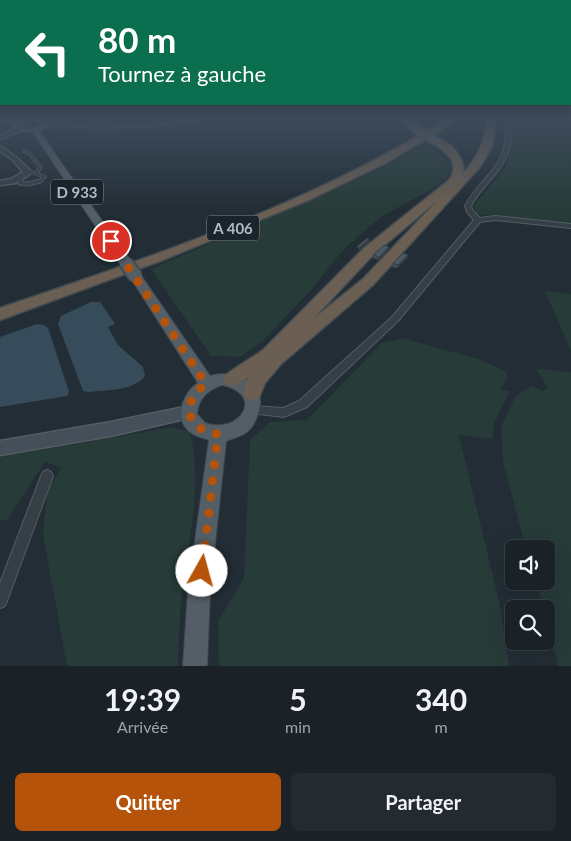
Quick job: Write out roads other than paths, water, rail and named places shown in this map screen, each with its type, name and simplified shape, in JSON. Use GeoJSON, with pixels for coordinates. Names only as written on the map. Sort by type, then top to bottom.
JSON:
{"type":"FeatureCollection","features":[{"type":"Feature","properties":{"kind":"highway","name":"A 406"},"geometry":{"type":"LineString","coordinates":[[0,307],[129,262],[260,211],[368,162],[392,148]]}},
{"type":"Feature","properties":{"kind":"highway","name":"A 406"},"geometry":{"type":"LineString","coordinates":[[0,314],[127,270],[269,213],[376,163],[402,148]]}},
{"type":"Feature","properties":{"kind":"highway"},"geometry":{"type":"LineString","coordinates":[[231,379],[252,368],[269,355],[369,250],[456,179],[460,171],[459,162],[445,148]]}},
{"type":"Feature","properties":{"kind":"highway"},"geometry":{"type":"LineString","coordinates":[[252,393],[257,379],[275,359],[368,282],[405,244],[450,192],[475,167],[486,148]]}},
{"type":"Feature","properties":{"kind":"main road","name":"D 933"},"geometry":{"type":"LineString","coordinates":[[47,148],[136,277],[206,384]]}},
{"type":"Feature","properties":{"kind":"main road"},"geometry":{"type":"LineString","coordinates":[[222,379],[231,379],[245,386],[252,393],[253,410],[251,416],[241,427],[234,431],[218,434],[202,430],[191,419],[189,412],[193,396],[206,384],[222,379]]}},
{"type":"Feature","properties":{"kind":"main road"},"geometry":{"type":"LineString","coordinates":[[0,448],[111,429],[189,412]]}},
{"type":"Feature","properties":{"kind":"main road"},"geometry":{"type":"LineString","coordinates":[[195,666],[199,591],[218,434]]}},
{"type":"Feature","properties":{"kind":"street"},"geometry":{"type":"LineString","coordinates":[[478,220],[470,212],[468,206],[471,198],[488,179],[505,153],[505,148]]}},
{"type":"Feature","properties":{"kind":"street"},"geometry":{"type":"LineString","coordinates":[[0,183],[24,173],[1,150]]}},
{"type":"Feature","properties":{"kind":"street"},"geometry":{"type":"LineString","coordinates":[[253,410],[284,413],[303,404],[395,319],[478,220],[495,218],[571,226]]}},
{"type":"Feature","properties":{"kind":"street"},"geometry":{"type":"LineString","coordinates":[[0,601],[47,476]]}},
{"type":"Feature","properties":{"kind":"lane"},"geometry":{"type":"LineString","coordinates":[[24,151],[30,154],[40,167],[37,173]]}},
{"type":"Feature","properties":{"kind":"lane"},"geometry":{"type":"LineString","coordinates":[[24,173],[37,173],[45,177],[36,184],[20,183],[24,173]]}},
{"type":"Feature","properties":{"kind":"water"},"geometry":{"type":"Polygon","coordinates":[[[91,302],[100,302],[115,324],[108,327],[118,345],[143,367],[145,376],[134,385],[111,390],[83,391],[58,324],[61,316],[91,302]]]}},
{"type":"Feature","properties":{"kind":"water"},"geometry":{"type":"Polygon","coordinates":[[[37,324],[48,328],[69,392],[67,396],[0,407],[0,337],[37,324]]]}}]}
